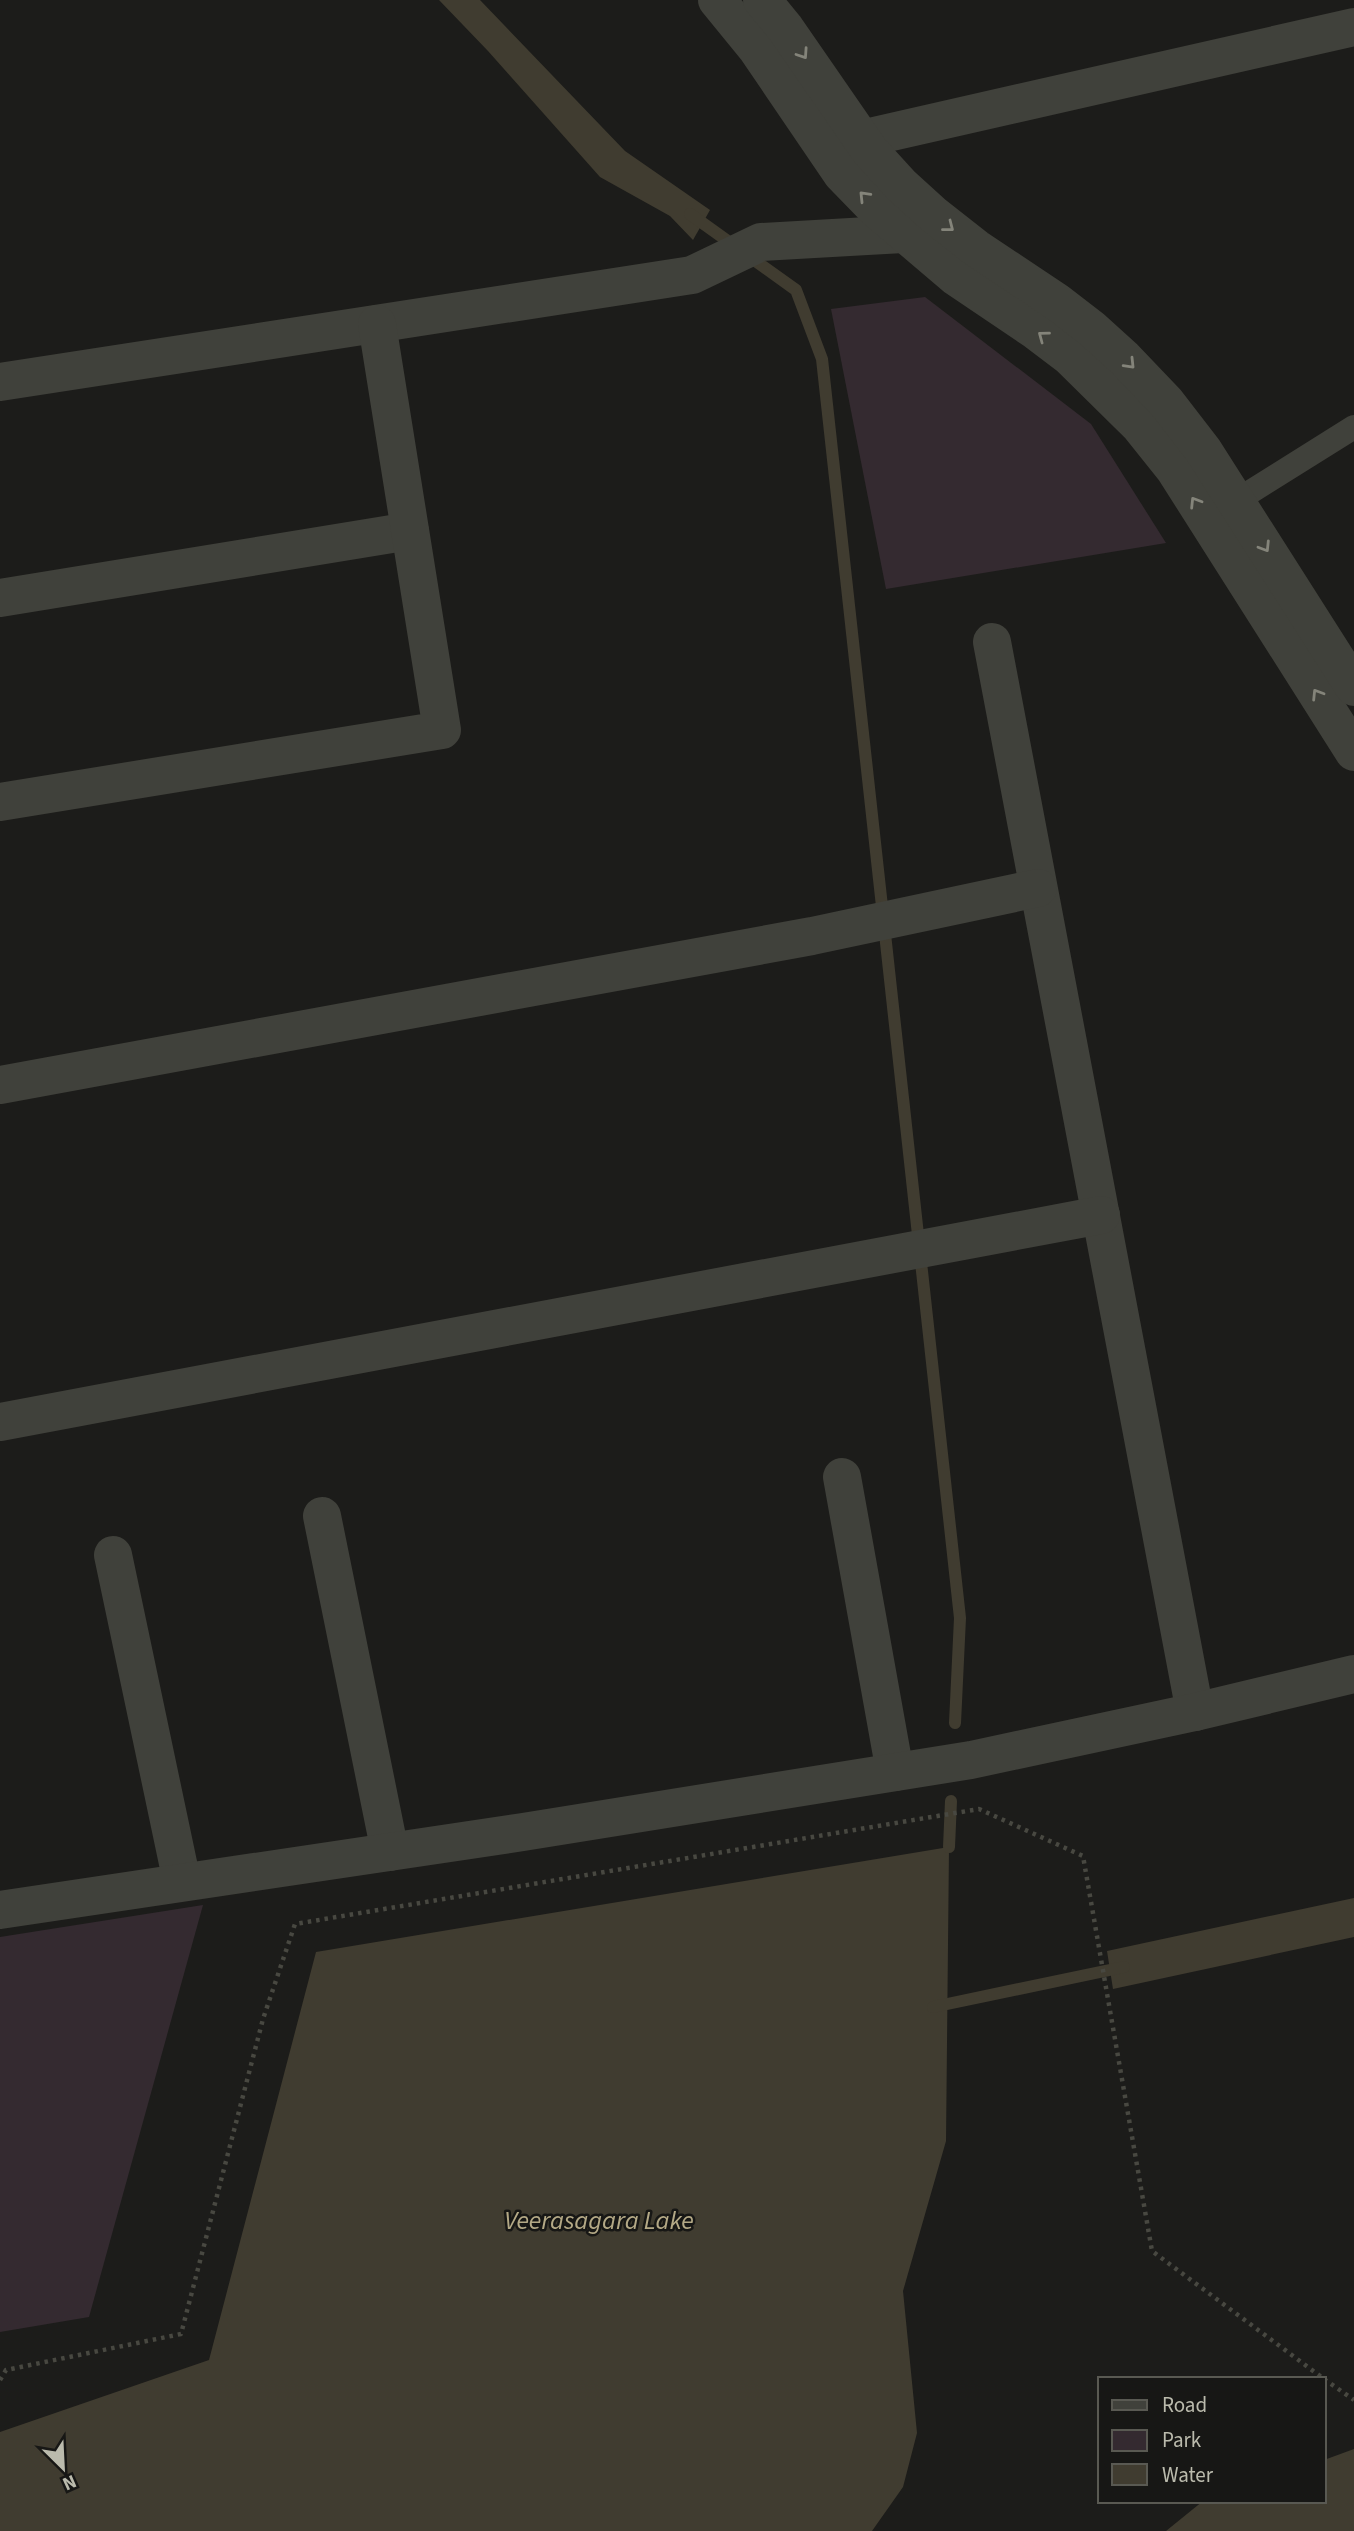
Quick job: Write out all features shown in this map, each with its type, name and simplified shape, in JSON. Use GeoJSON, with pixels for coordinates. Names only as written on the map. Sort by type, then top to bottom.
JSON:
{"type":"FeatureCollection","features":[{"type":"Feature","properties":{"kind":"street"},"geometry":{"type":"LineString","coordinates":[[717,0],[757,48],[842,174],[903,234],[956,277],[1037,331],[1069,356],[1139,425],[1175,470],[1354,752]]}},
{"type":"Feature","properties":{"kind":"street"},"geometry":{"type":"LineString","coordinates":[[762,0],[785,28],[861,139],[901,185],[976,248],[1057,302],[1124,358],[1166,402],[1203,450],[1354,687]]}},
{"type":"Feature","properties":{"kind":"street"},"geometry":{"type":"LineString","coordinates":[[861,139],[1354,27]]}},
{"type":"Feature","properties":{"kind":"street"},"geometry":{"type":"LineString","coordinates":[[0,382],[692,275],[761,242],[903,234]]}},
{"type":"Feature","properties":{"kind":"street"},"geometry":{"type":"LineString","coordinates":[[0,802],[442,730],[377,324]]}},
{"type":"Feature","properties":{"kind":"street"},"geometry":{"type":"LineString","coordinates":[[0,598],[410,531]]}},
{"type":"Feature","properties":{"kind":"street"},"geometry":{"type":"LineString","coordinates":[[992,642],[1195,1712]]}},
{"type":"Feature","properties":{"kind":"street"},"geometry":{"type":"LineString","coordinates":[[0,1085],[812,936],[1038,888]]}},
{"type":"Feature","properties":{"kind":"street"},"geometry":{"type":"LineString","coordinates":[[0,1422],[1101,1215]]}},
{"type":"Feature","properties":{"kind":"street"},"geometry":{"type":"LineString","coordinates":[[842,1477],[895,1772]]}},
{"type":"Feature","properties":{"kind":"street"},"geometry":{"type":"LineString","coordinates":[[322,1516],[390,1852]]}},
{"type":"Feature","properties":{"kind":"street"},"geometry":{"type":"LineString","coordinates":[[113,1556],[182,1882]]}},
{"type":"Feature","properties":{"kind":"street"},"geometry":{"type":"LineString","coordinates":[[0,1910],[390,1852],[971,1760],[1195,1712],[1354,1674]]}},
{"type":"Feature","properties":{"kind":"lane"},"geometry":{"type":"LineString","coordinates":[[1236,501],[1354,427]]}},
{"type":"Feature","properties":{"kind":"path"},"geometry":{"type":"LineString","coordinates":[[0,2380],[6,2370],[181,2334],[263,2019],[295,1924],[979,1809],[1083,1856],[1152,2251],[1321,2377]]}},
{"type":"Feature","properties":{"kind":"path"},"geometry":{"type":"LineString","coordinates":[[1326,2380],[1354,2400]]}},
{"type":"Feature","properties":{"kind":"green space"},"geometry":{"type":"Polygon","coordinates":[[[925,297],[1091,424],[1166,543],[886,589],[831,309],[925,297]]]}},
{"type":"Feature","properties":{"kind":"green space"},"geometry":{"type":"Polygon","coordinates":[[[203,1905],[89,2317],[0,2332],[0,1937],[203,1905]]]}},
{"type":"Feature","properties":{"kind":"water"},"geometry":{"type":"Polygon","coordinates":[[[439,0],[480,0],[625,151],[710,210],[693,240],[670,216],[600,177],[439,0]]]}},
{"type":"Feature","properties":{"kind":"water","name":"Veerasagara Lake"},"geometry":{"type":"Polygon","coordinates":[[[949,1847],[946,2141],[903,2291],[917,2433],[903,2487],[872,2531],[0,2531],[0,2432],[209,2360],[316,1952],[949,1847]]]}},
{"type":"Feature","properties":{"kind":"water"},"geometry":{"type":"Polygon","coordinates":[[[1354,1898],[1354,1937],[1113,1989],[1107,1951],[1354,1898]]]}},
{"type":"Feature","properties":{"kind":"water"},"geometry":{"type":"Polygon","coordinates":[[[1354,2449],[1354,2531],[1166,2531],[1201,2503],[1326,2503],[1326,2459],[1354,2449]]]}},
{"type":"Feature","properties":{"kind":"waterway"},"geometry":{"type":"LineString","coordinates":[[690,214],[796,290],[822,359],[960,1618],[955,1723]]}},
{"type":"Feature","properties":{"kind":"waterway"},"geometry":{"type":"LineString","coordinates":[[949,1847],[951,1801]]}},
{"type":"Feature","properties":{"kind":"waterway"},"geometry":{"type":"LineString","coordinates":[[933,2007],[1124,1967]]}}]}
